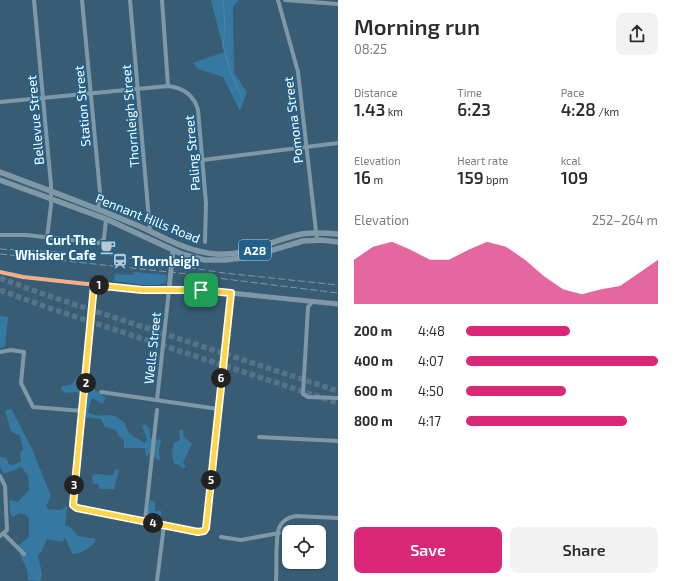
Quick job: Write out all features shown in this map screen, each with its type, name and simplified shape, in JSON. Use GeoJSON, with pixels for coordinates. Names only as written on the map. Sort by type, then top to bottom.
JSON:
{"type":"FeatureCollection","features":[{"type":"Feature","properties":{"kind":"highway","name":"Pennant Hills Road"},"geometry":{"type":"LineString","coordinates":[[0,172],[98,209],[193,250],[225,254],[247,252],[292,236],[316,233],[338,234]]}},
{"type":"Feature","properties":{"kind":"highway","name":"Pennant Hills Road"},"geometry":{"type":"LineString","coordinates":[[0,180],[106,219],[173,250],[205,260],[225,260],[249,257],[294,242],[317,240],[338,242]]}},
{"type":"Feature","properties":{"kind":"highway"},"geometry":{"type":"LineString","coordinates":[[159,235],[173,247],[173,250]]}},
{"type":"Feature","properties":{"kind":"main road","name":"Wells Street"},"geometry":{"type":"LineString","coordinates":[[169,290],[173,250]]}},
{"type":"Feature","properties":{"kind":"main road"},"geometry":{"type":"LineString","coordinates":[[0,272],[23,277],[142,290],[201,290],[338,304]]}},
{"type":"Feature","properties":{"kind":"street","name":"Bellevue Street"},"geometry":{"type":"LineString","coordinates":[[34,0],[51,191],[47,238]]}},
{"type":"Feature","properties":{"kind":"street","name":"Station Street"},"geometry":{"type":"LineString","coordinates":[[82,0],[100,192],[98,209]]}},
{"type":"Feature","properties":{"kind":"street","name":"Thornleigh Street"},"geometry":{"type":"LineString","coordinates":[[130,0],[150,231]]}},
{"type":"Feature","properties":{"kind":"street"},"geometry":{"type":"LineString","coordinates":[[162,0],[168,86]]}},
{"type":"Feature","properties":{"kind":"street","name":"Pomona Street"},"geometry":{"type":"LineString","coordinates":[[278,0],[298,72],[317,240]]}},
{"type":"Feature","properties":{"kind":"street"},"geometry":{"type":"LineString","coordinates":[[285,0],[338,4]]}},
{"type":"Feature","properties":{"kind":"street","name":"Paling Street"},"geometry":{"type":"LineString","coordinates":[[0,102],[168,86],[181,89],[187,93],[196,104],[203,160],[206,203],[206,242]]}},
{"type":"Feature","properties":{"kind":"street"},"geometry":{"type":"LineString","coordinates":[[203,160],[338,143]]}},
{"type":"Feature","properties":{"kind":"street"},"geometry":{"type":"LineString","coordinates":[[0,235],[99,242],[104,239],[106,219]]}},
{"type":"Feature","properties":{"kind":"street"},"geometry":{"type":"LineString","coordinates":[[94,285],[73,505],[77,508],[198,532],[204,531],[206,528],[231,293]]}},
{"type":"Feature","properties":{"kind":"street","name":"Wells Street"},"geometry":{"type":"LineString","coordinates":[[157,400],[169,290]]}},
{"type":"Feature","properties":{"kind":"street"},"geometry":{"type":"LineString","coordinates":[[313,301],[308,308],[303,394],[308,397],[338,398]]}},
{"type":"Feature","properties":{"kind":"street"},"geometry":{"type":"LineString","coordinates":[[0,352],[11,350],[24,352],[20,383],[33,407],[83,411]]}},
{"type":"Feature","properties":{"kind":"street"},"geometry":{"type":"LineString","coordinates":[[101,392],[218,409]]}},
{"type":"Feature","properties":{"kind":"street"},"geometry":{"type":"LineString","coordinates":[[145,521],[157,410]]}},
{"type":"Feature","properties":{"kind":"street"},"geometry":{"type":"LineString","coordinates":[[259,437],[338,441]]}},
{"type":"Feature","properties":{"kind":"street"},"geometry":{"type":"LineString","coordinates":[[0,476],[4,486],[7,530],[2,535],[24,554]]}},
{"type":"Feature","properties":{"kind":"street"},"geometry":{"type":"LineString","coordinates":[[276,581],[279,533],[282,523],[292,516],[338,518]]}},
{"type":"Feature","properties":{"kind":"street"},"geometry":{"type":"LineString","coordinates":[[157,581],[164,525]]}},
{"type":"Feature","properties":{"kind":"street"},"geometry":{"type":"LineString","coordinates":[[221,537],[228,540],[241,540],[279,533]]}},
{"type":"Feature","properties":{"kind":"shaded area"},"geometry":{"type":"Polygon","coordinates":[[[211,0],[239,0],[233,6],[234,73],[247,92],[240,111],[223,77],[198,69],[193,63],[224,52],[211,0]]]}},
{"type":"Feature","properties":{"kind":"shaded area"},"geometry":{"type":"Polygon","coordinates":[[[134,272],[167,275],[166,282],[149,285],[114,281],[115,274],[133,275],[134,272]]]}},
{"type":"Feature","properties":{"kind":"shaded area"},"geometry":{"type":"Polygon","coordinates":[[[0,316],[8,317],[5,347],[0,348],[0,316]]]}},
{"type":"Feature","properties":{"kind":"shaded area"},"geometry":{"type":"Polygon","coordinates":[[[82,376],[84,380],[82,384],[92,388],[106,398],[102,404],[92,398],[88,412],[96,415],[112,415],[116,417],[125,423],[132,435],[145,443],[147,439],[142,426],[145,424],[150,429],[150,438],[161,440],[159,451],[160,459],[158,461],[151,452],[146,457],[145,448],[124,448],[124,440],[118,435],[116,430],[105,427],[101,419],[84,417],[85,412],[78,408],[79,394],[77,392],[66,393],[61,390],[62,386],[71,385],[77,377],[82,376]]]}},
{"type":"Feature","properties":{"kind":"shaded area"},"geometry":{"type":"Polygon","coordinates":[[[8,409],[12,410],[32,449],[51,496],[46,506],[48,509],[61,510],[67,506],[65,526],[69,526],[78,536],[96,539],[86,550],[72,554],[66,539],[64,539],[63,542],[47,539],[42,551],[38,555],[42,574],[40,581],[28,580],[27,570],[20,554],[19,545],[29,537],[29,519],[26,515],[20,513],[13,517],[10,513],[9,500],[18,502],[29,490],[28,475],[21,467],[4,474],[0,467],[0,457],[6,458],[9,464],[13,465],[21,461],[20,452],[23,450],[20,436],[11,431],[5,411],[8,409]]]}},
{"type":"Feature","properties":{"kind":"shaded area"},"geometry":{"type":"Polygon","coordinates":[[[179,430],[183,430],[184,437],[192,444],[183,462],[186,467],[182,468],[178,464],[174,464],[172,453],[174,443],[180,440],[179,430]]]}},
{"type":"Feature","properties":{"kind":"shaded area"},"geometry":{"type":"Polygon","coordinates":[[[115,469],[119,470],[114,489],[100,489],[98,484],[93,484],[92,475],[113,475],[115,469]]]}},
{"type":"Feature","properties":{"kind":"shaded area"},"geometry":{"type":"Polygon","coordinates":[[[150,500],[155,502],[155,511],[161,511],[161,521],[149,518],[147,516],[150,500]]]}},
{"type":"Feature","properties":{"kind":"waterway"},"geometry":{"type":"LineString","coordinates":[[223,0],[225,25],[223,46],[231,73],[243,100]]}},
{"type":"Feature","properties":{"kind":"tunnel"},"geometry":{"type":"LineString","coordinates":[[0,278],[43,294],[338,391]]}},
{"type":"Feature","properties":{"kind":"tunnel"},"geometry":{"type":"LineString","coordinates":[[0,290],[46,307],[338,403]]}},
{"type":"Feature","properties":{"kind":"railway"},"geometry":{"type":"LineString","coordinates":[[0,249],[102,254],[224,273],[338,285]]}},
{"type":"Feature","properties":{"kind":"railway"},"geometry":{"type":"LineString","coordinates":[[0,254],[207,276]]}},
{"type":"Feature","properties":{"kind":"railway"},"geometry":{"type":"LineString","coordinates":[[201,276],[338,293]]}},
{"type":"Feature","properties":{"kind":"cycle path"},"geometry":{"type":"LineString","coordinates":[[0,272],[23,277],[142,290],[169,290]]}},
{"type":"Feature","properties":{"kind":"cycle path"},"geometry":{"type":"LineString","coordinates":[[94,285],[73,504],[77,507],[198,532],[204,531],[206,528],[231,293]]}},
{"type":"Feature","properties":{"kind":"place","name":"Curl The Whisker Cafe"},"geometry":{"type":"Point","coordinates":[108,247]}},
{"type":"Feature","properties":{"kind":"place","name":"Thornleigh"},"geometry":{"type":"Point","coordinates":[120,261]}},
{"type":"Feature","properties":{"kind":"route"},"geometry":{"type":"LineString","coordinates":[[94,285],[160,291],[201,290],[231,293],[206,528],[204,531],[198,532],[75,507],[73,505],[73,500],[94,285]]}}]}
